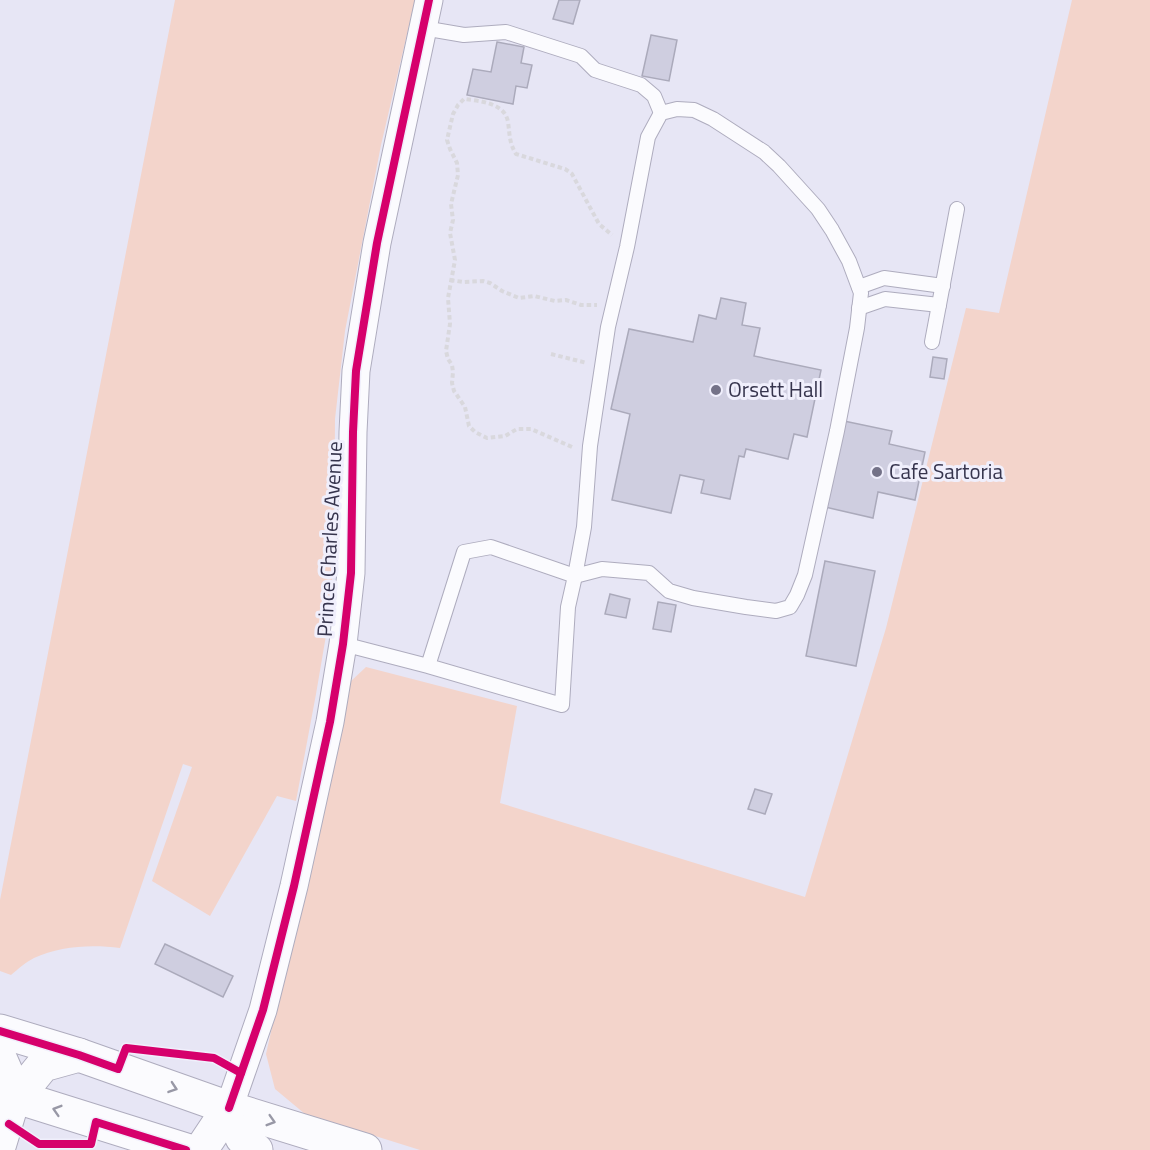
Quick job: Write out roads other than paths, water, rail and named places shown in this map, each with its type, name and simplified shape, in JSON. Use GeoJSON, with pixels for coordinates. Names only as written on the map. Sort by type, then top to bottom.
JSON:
{"type":"FeatureCollection","features":[{"type":"Feature","properties":{"kind":"main road"},"geometry":{"type":"LineString","coordinates":[[0,1030],[79,1055],[229,1108],[365,1150]]}},
{"type":"Feature","properties":{"kind":"main road"},"geometry":{"type":"LineString","coordinates":[[9,1094],[43,1065],[79,1055]]}},
{"type":"Feature","properties":{"kind":"main road"},"geometry":{"type":"LineString","coordinates":[[0,1058],[9,1094]]}},
{"type":"Feature","properties":{"kind":"main road"},"geometry":{"type":"LineString","coordinates":[[9,1094],[186,1150]]}},
{"type":"Feature","properties":{"kind":"main road"},"geometry":{"type":"LineString","coordinates":[[201,1150],[229,1108]]}},
{"type":"Feature","properties":{"kind":"main road"},"geometry":{"type":"LineString","coordinates":[[229,1108],[242,1138],[256,1150]]}},
{"type":"Feature","properties":{"kind":"street","name":"Prince Charles Avenue"},"geometry":{"type":"LineString","coordinates":[[229,1108],[263,1010],[294,886],[330,722],[343,644],[351,573],[356,371],[377,243],[429,0]]}},
{"type":"Feature","properties":{"kind":"street"},"geometry":{"type":"LineString","coordinates":[[1,1150],[9,1094]]}},
{"type":"Feature","properties":{"kind":"lane"},"geometry":{"type":"LineString","coordinates":[[423,28],[464,35],[506,32],[581,56],[594,70],[641,85],[654,96],[662,113]]}},
{"type":"Feature","properties":{"kind":"lane"},"geometry":{"type":"LineString","coordinates":[[343,644],[562,705],[568,607],[574,576],[584,527],[590,455],[602,366],[648,137],[662,113],[677,109],[694,110],[713,119],[764,152],[818,209],[849,261],[861,293],[857,328],[839,419],[805,575],[797,596],[790,607],[776,611],[693,598],[669,591],[649,573],[602,569],[574,576],[491,547],[464,552],[428,666]]}},
{"type":"Feature","properties":{"kind":"lane"},"geometry":{"type":"LineString","coordinates":[[932,342],[957,209]]}},
{"type":"Feature","properties":{"kind":"lane"},"geometry":{"type":"LineString","coordinates":[[859,287],[884,279],[943,286]]}},
{"type":"Feature","properties":{"kind":"lane"},"geometry":{"type":"LineString","coordinates":[[859,308],[885,299],[939,305]]}},
{"type":"Feature","properties":{"kind":"place","name":"Orsett Hall"},"geometry":{"type":"Point","coordinates":[716,390]}},
{"type":"Feature","properties":{"kind":"place","name":"Cafe Sartoria"},"geometry":{"type":"Point","coordinates":[877,472]}}]}
